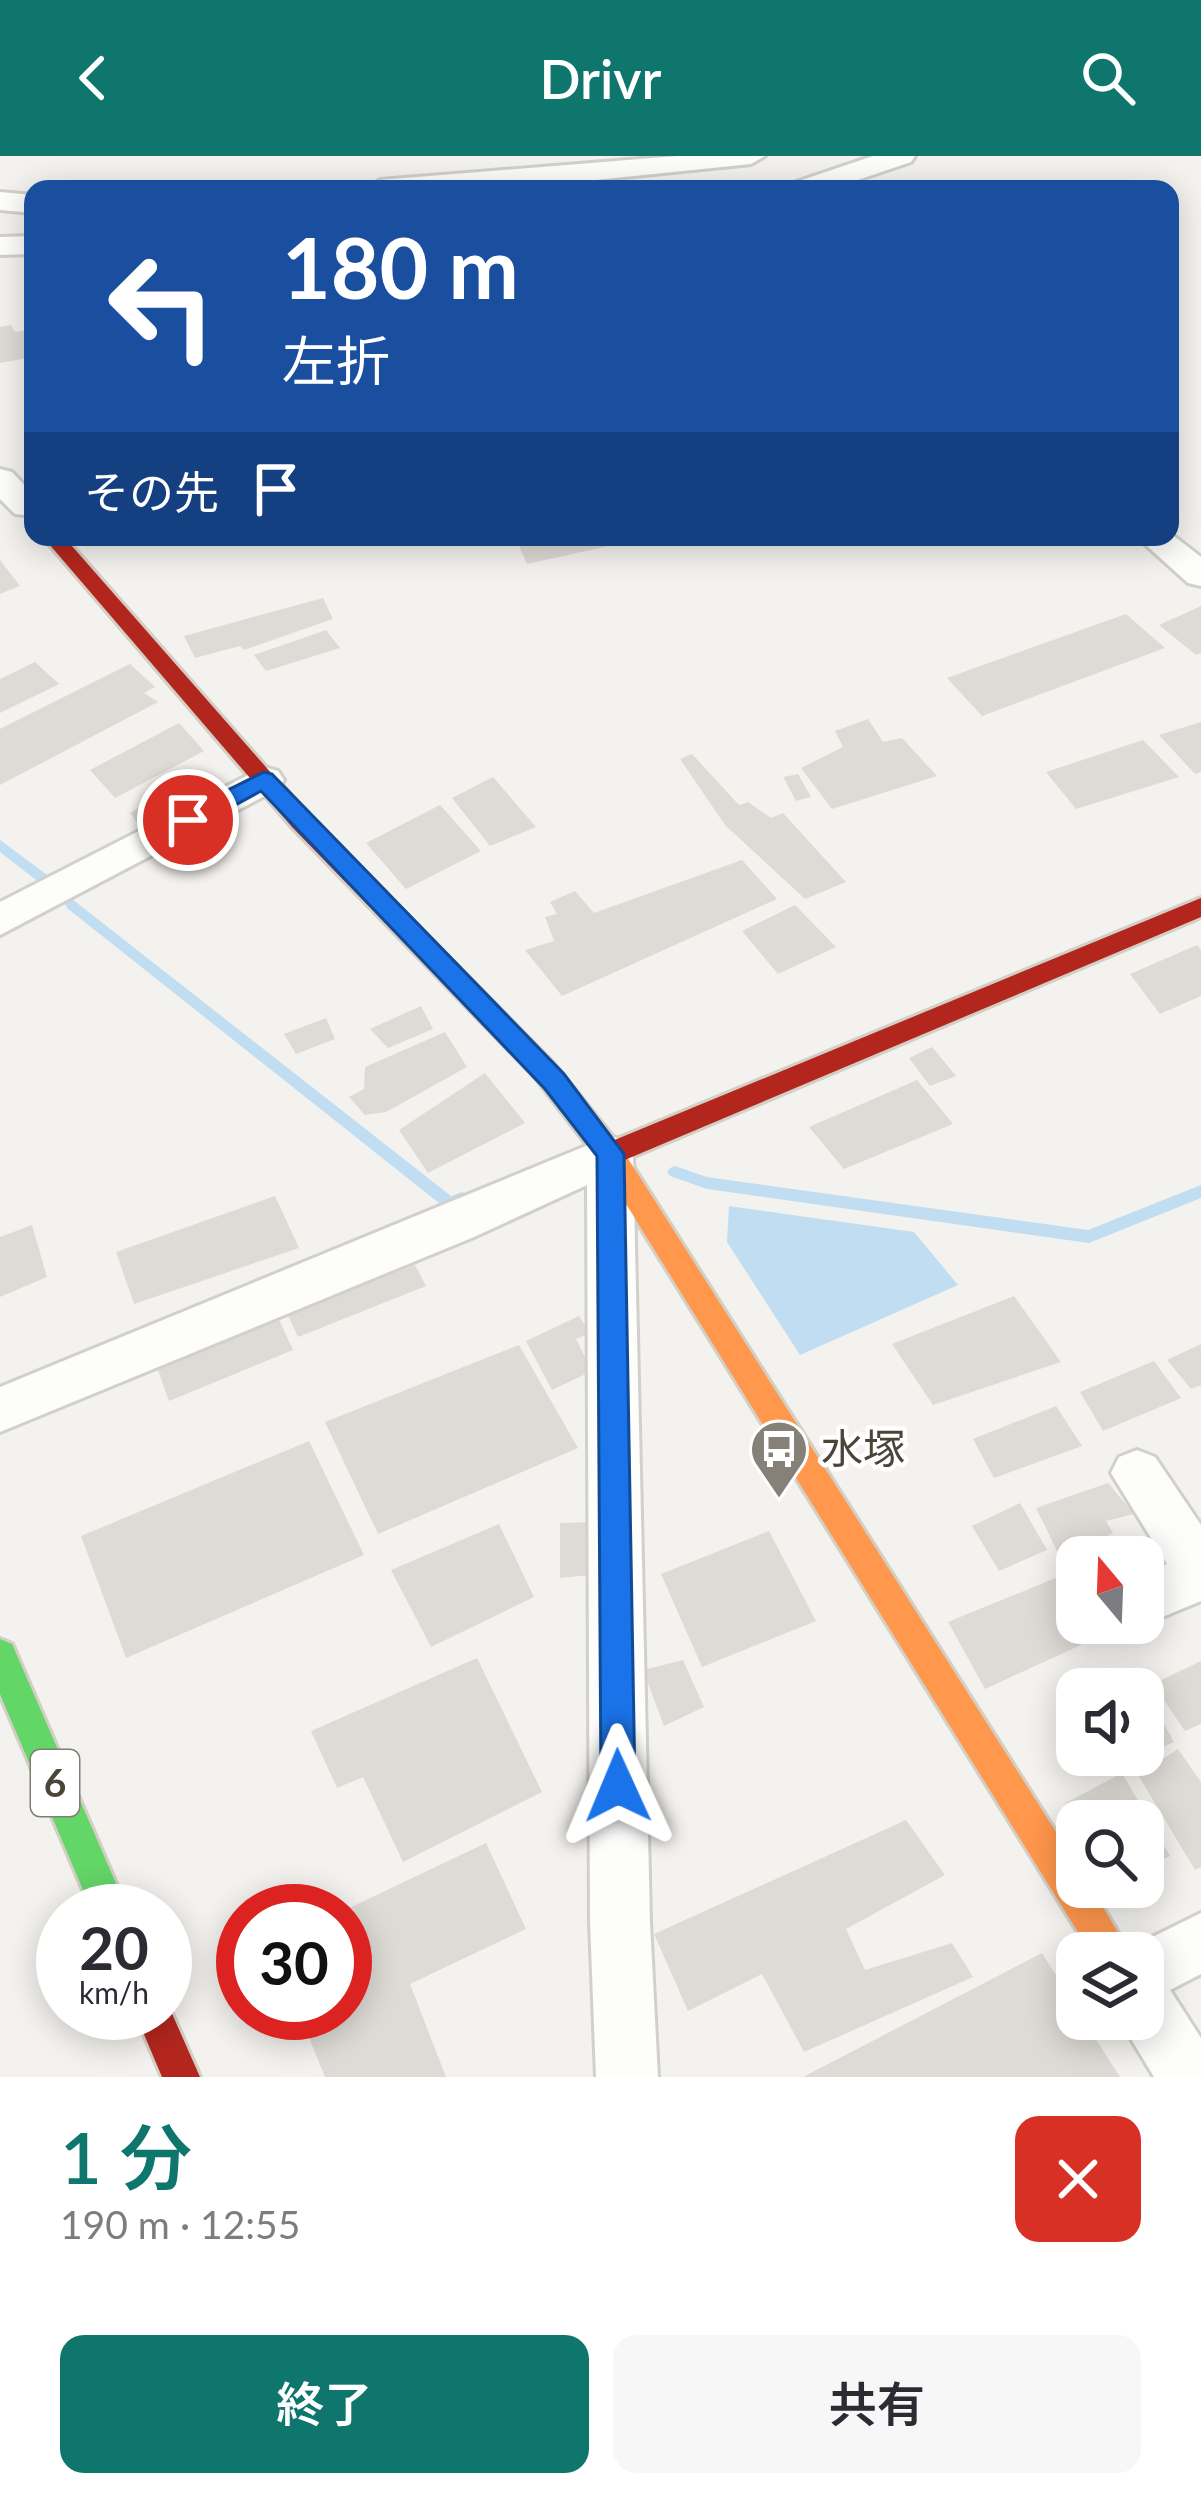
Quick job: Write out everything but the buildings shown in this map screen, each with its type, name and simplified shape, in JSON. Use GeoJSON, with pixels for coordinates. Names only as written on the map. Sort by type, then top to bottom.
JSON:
{"type":"FeatureCollection","features":[{"type":"Feature","properties":{"kind":"main road"},"geometry":{"type":"LineString","coordinates":[[61,546],[264,780],[555,1082],[610,1154],[1099,1932]]}},
{"type":"Feature","properties":{"kind":"main road"},"geometry":{"type":"LineString","coordinates":[[610,1154],[1201,907]]}},
{"type":"Feature","properties":{"kind":"main road","name":"6"},"geometry":{"type":"LineString","coordinates":[[0,1654],[98,1884]]}},
{"type":"Feature","properties":{"kind":"main road"},"geometry":{"type":"LineString","coordinates":[[165,2040],[181,2077]]}},
{"type":"Feature","properties":{"kind":"street"},"geometry":{"type":"LineString","coordinates":[[514,180],[751,156]]}},
{"type":"Feature","properties":{"kind":"street"},"geometry":{"type":"LineString","coordinates":[[830,180],[901,156]]}},
{"type":"Feature","properties":{"kind":"street"},"geometry":{"type":"LineString","coordinates":[[1165,546],[1201,575]]}},
{"type":"Feature","properties":{"kind":"street"},"geometry":{"type":"LineString","coordinates":[[0,920],[264,780]]}},
{"type":"Feature","properties":{"kind":"street"},"geometry":{"type":"LineString","coordinates":[[0,1410],[610,1154],[620,1922],[628,2077]]}},
{"type":"Feature","properties":{"kind":"street"},"geometry":{"type":"LineString","coordinates":[[1137,1473],[1201,1573],[1164,1590]]}},
{"type":"Feature","properties":{"kind":"street"},"geometry":{"type":"LineString","coordinates":[[1164,1960],[1201,1942]]}},
{"type":"Feature","properties":{"kind":"street"},"geometry":{"type":"LineString","coordinates":[[1164,2036],[1190,2077]]}},
{"type":"Feature","properties":{"kind":"water"},"geometry":{"type":"Polygon","coordinates":[[[729,1206],[914,1232],[958,1285],[800,1355],[727,1242],[729,1206]]]}},
{"type":"Feature","properties":{"kind":"waterway"},"geometry":{"type":"LineString","coordinates":[[0,845],[45,880]]}},
{"type":"Feature","properties":{"kind":"waterway"},"geometry":{"type":"LineString","coordinates":[[72,904],[449,1203],[462,1198]]}},
{"type":"Feature","properties":{"kind":"waterway"},"geometry":{"type":"LineString","coordinates":[[675,1172],[707,1183],[1089,1237],[1201,1191]]}},
{"type":"Feature","properties":{"kind":"traffic: fast"},"geometry":{"type":"LineString","coordinates":[[0,1655],[98,1884]]}},
{"type":"Feature","properties":{"kind":"traffic: slow"},"geometry":{"type":"LineString","coordinates":[[544,1070],[610,1154],[1099,1932]]}},
{"type":"Feature","properties":{"kind":"traffic: jam"},"geometry":{"type":"LineString","coordinates":[[61,546],[300,821],[544,1070]]}},
{"type":"Feature","properties":{"kind":"traffic: jam"},"geometry":{"type":"LineString","coordinates":[[610,1154],[1201,907]]}},
{"type":"Feature","properties":{"kind":"traffic: jam"},"geometry":{"type":"LineString","coordinates":[[165,2040],[181,2077]]}},
{"type":"Feature","properties":{"kind":"place","name":"水塚"},"geometry":{"type":"Point","coordinates":[779,1500]}},
{"type":"Feature","properties":{"kind":"route"},"geometry":{"type":"LineString","coordinates":[[188,820],[264,780],[555,1082],[610,1154],[618,1786]]}}]}
